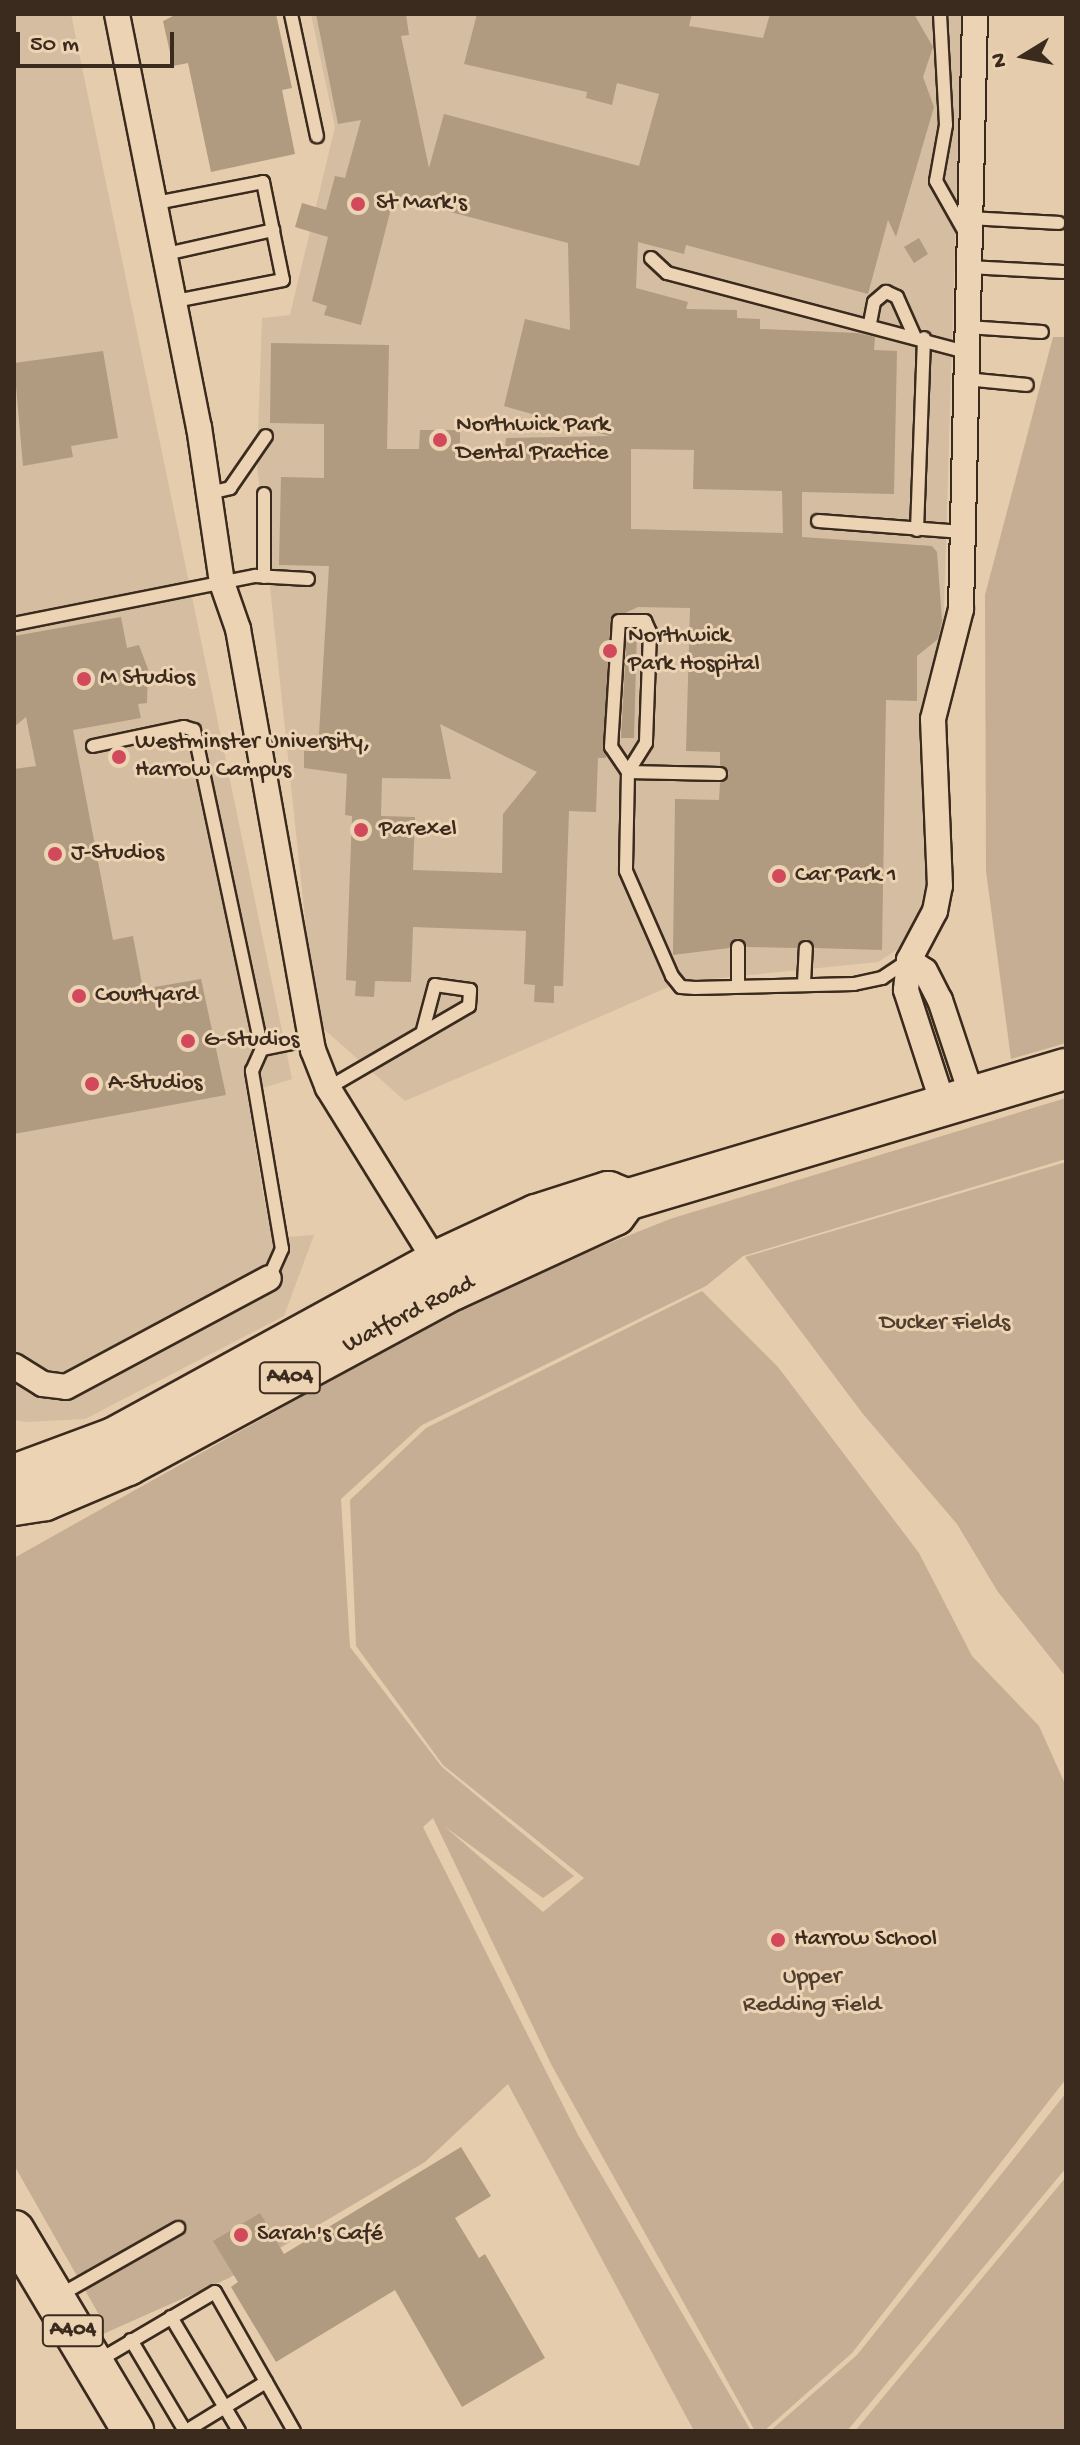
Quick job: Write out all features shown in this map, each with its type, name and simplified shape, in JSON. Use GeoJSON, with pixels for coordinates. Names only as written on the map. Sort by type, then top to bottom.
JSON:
{"type":"FeatureCollection","features":[{"type":"Feature","properties":{"kind":"main road","name":"Watford Road"},"geometry":{"type":"LineString","coordinates":[[14,1475],[33,1473],[114,1438],[444,1276],[615,1215],[626,1200],[1066,1069]]}},
{"type":"Feature","properties":{"kind":"main road","name":"Watford Road"},"geometry":{"type":"LineString","coordinates":[[14,1505],[45,1500],[128,1465],[444,1276]]}},
{"type":"Feature","properties":{"kind":"main road","name":"A404"},"geometry":{"type":"LineString","coordinates":[[14,2231],[133,2431]]}},
{"type":"Feature","properties":{"kind":"street"},"geometry":{"type":"LineString","coordinates":[[117,14],[176,301],[205,494],[222,583],[238,629],[311,1039],[328,1088],[444,1276]]}},
{"type":"Feature","properties":{"kind":"street"},"geometry":{"type":"LineString","coordinates":[[957,1100],[906,990],[909,960],[935,911],[940,886],[933,719],[961,609],[960,532],[975,14]]}},
{"type":"Feature","properties":{"kind":"street"},"geometry":{"type":"LineString","coordinates":[[14,1366],[43,1384],[66,1387],[269,1278]]}},
{"type":"Feature","properties":{"kind":"lane"},"geometry":{"type":"LineString","coordinates":[[291,14],[317,136]]}},
{"type":"Feature","properties":{"kind":"lane"},"geometry":{"type":"LineString","coordinates":[[940,14],[946,125],[936,181],[970,229],[1059,223]]}},
{"type":"Feature","properties":{"kind":"lane"},"geometry":{"type":"LineString","coordinates":[[156,203],[263,182],[273,230],[283,280],[176,301]]}},
{"type":"Feature","properties":{"kind":"lane"},"geometry":{"type":"LineString","coordinates":[[166,254],[273,230]]}},
{"type":"Feature","properties":{"kind":"lane"},"geometry":{"type":"LineString","coordinates":[[651,258],[667,273],[870,323],[966,352]]}},
{"type":"Feature","properties":{"kind":"lane"},"geometry":{"type":"LineString","coordinates":[[968,267],[1063,272]]}},
{"type":"Feature","properties":{"kind":"lane"},"geometry":{"type":"LineString","coordinates":[[870,323],[874,302],[886,292],[897,297],[919,336],[917,530]]}},
{"type":"Feature","properties":{"kind":"lane"},"geometry":{"type":"LineString","coordinates":[[967,327],[1042,332]]}},
{"type":"Feature","properties":{"kind":"lane"},"geometry":{"type":"LineString","coordinates":[[966,379],[1027,385]]}},
{"type":"Feature","properties":{"kind":"lane"},"geometry":{"type":"LineString","coordinates":[[205,494],[230,488],[266,436]]}},
{"type":"Feature","properties":{"kind":"lane"},"geometry":{"type":"LineString","coordinates":[[264,494],[264,577]]}},
{"type":"Feature","properties":{"kind":"lane"},"geometry":{"type":"LineString","coordinates":[[818,521],[960,532]]}},
{"type":"Feature","properties":{"kind":"lane"},"geometry":{"type":"LineString","coordinates":[[14,624],[222,583],[264,577],[308,579]]}},
{"type":"Feature","properties":{"kind":"lane"},"geometry":{"type":"LineString","coordinates":[[628,772],[611,747],[615,631],[619,621],[645,621],[646,743],[628,772],[626,871],[672,976],[681,987],[868,981],[909,960]]}},
{"type":"Feature","properties":{"kind":"lane"},"geometry":{"type":"LineString","coordinates":[[93,746],[184,727],[194,730],[262,1049],[252,1084],[282,1249],[269,1278]]}},
{"type":"Feature","properties":{"kind":"lane"},"geometry":{"type":"LineString","coordinates":[[628,772],[720,774]]}},
{"type":"Feature","properties":{"kind":"lane"},"geometry":{"type":"LineString","coordinates":[[738,947],[738,983]]}},
{"type":"Feature","properties":{"kind":"lane"},"geometry":{"type":"LineString","coordinates":[[804,983],[806,948]]}},
{"type":"Feature","properties":{"kind":"lane"},"geometry":{"type":"LineString","coordinates":[[328,1088],[469,1006],[470,990],[435,985],[423,1030]]}},
{"type":"Feature","properties":{"kind":"lane"},"geometry":{"type":"LineString","coordinates":[[262,1049],[311,1039]]}},
{"type":"Feature","properties":{"kind":"lane"},"geometry":{"type":"LineString","coordinates":[[54,2299],[178,2228]]}},
{"type":"Feature","properties":{"kind":"lane"},"geometry":{"type":"LineString","coordinates":[[93,2363],[215,2292],[294,2431]]}},
{"type":"Feature","properties":{"kind":"lane"},"geometry":{"type":"LineString","coordinates":[[171,2317],[239,2431]]}},
{"type":"Feature","properties":{"kind":"lane"},"geometry":{"type":"LineString","coordinates":[[131,2340],[186,2431],[266,2382]]}},
{"type":"Feature","properties":{"kind":"shaded area","name":"Westminster University, Harrow Campus"},"geometry":{"type":"Polygon","coordinates":[[[14,14],[71,14],[292,1079],[247,1093],[263,1193],[272,1238],[314,1235],[284,1316],[85,1419],[27,1422],[14,1420],[14,14]]]}},
{"type":"Feature","properties":{"kind":"shaded area","name":"Northwick Park Hospital"},"geometry":{"type":"Polygon","coordinates":[[[311,14],[962,14],[937,838],[912,940],[878,962],[680,982],[405,1101],[316,1022],[257,464],[262,318],[290,315],[335,127],[311,14]]]}},
{"type":"Feature","properties":{"kind":"green space"},"geometry":{"type":"Polygon","coordinates":[[[1053,337],[1066,337],[1066,1043],[1011,1059],[986,871],[985,595],[1053,337]]]}},
{"type":"Feature","properties":{"kind":"green space","name":"Harrow School"},"geometry":{"type":"Polygon","coordinates":[[[1066,1098],[1066,1159],[743,1256],[706,1286],[422,1425],[341,1499],[350,1647],[442,1767],[574,1876],[543,1898],[444,1826],[543,1912],[584,1878],[443,1765],[356,1646],[350,1500],[426,1428],[702,1291],[778,1367],[919,1553],[972,1656],[1039,1726],[1066,1786],[1066,2079],[852,2353],[764,2431],[755,2431],[551,2064],[433,1818],[423,1827],[578,2135],[751,2431],[694,2431],[508,2084],[425,2162],[229,2278],[103,2334],[96,2324],[102,2320],[14,2165],[14,1558],[449,1314],[565,1261],[670,1219],[1066,1098]]]}},
{"type":"Feature","properties":{"kind":"green space","name":"Ducker Fields"},"geometry":{"type":"Polygon","coordinates":[[[1066,1162],[1066,1677],[998,1592],[957,1524],[863,1414],[745,1257],[1066,1162]]]}},
{"type":"Feature","properties":{"kind":"green space"},"geometry":{"type":"Polygon","coordinates":[[[1066,2093],[1066,2168],[847,2431],[770,2431],[857,2355],[1066,2093]]]}},
{"type":"Feature","properties":{"kind":"green space"},"geometry":{"type":"Polygon","coordinates":[[[1066,2177],[1066,2431],[855,2431],[1066,2177]]]}},
{"type":"Feature","properties":{"kind":"building"},"geometry":{"type":"Polygon","coordinates":[[[177,14],[276,14],[292,88],[282,90],[295,154],[211,172],[188,63],[173,66],[163,21],[177,14]]]}},
{"type":"Feature","properties":{"kind":"building","name":"Northwick Park Hospital"},"geometry":{"type":"Polygon","coordinates":[[[316,14],[406,14],[409,35],[401,36],[429,168],[444,114],[639,166],[659,94],[617,83],[612,105],[586,98],[587,92],[464,64],[477,14],[692,14],[689,26],[763,38],[770,14],[914,14],[933,47],[923,77],[934,107],[896,237],[888,220],[868,294],[686,245],[684,254],[638,242],[636,288],[688,302],[686,309],[737,310],[737,318],[760,319],[760,329],[858,333],[875,337],[874,350],[897,351],[894,494],[802,492],[802,537],[932,546],[937,552],[942,621],[938,639],[917,656],[917,701],[886,700],[882,950],[815,948],[806,939],[797,948],[747,947],[737,938],[729,948],[673,955],[675,799],[719,800],[720,783],[729,773],[720,765],[720,752],[686,751],[690,608],[638,607],[610,620],[606,758],[598,758],[596,812],[569,811],[563,986],[554,986],[554,1003],[534,1002],[535,985],[524,984],[526,931],[413,927],[411,982],[375,981],[374,997],[355,996],[356,981],[346,980],[352,816],[345,815],[347,774],[304,768],[304,751],[318,751],[329,566],[279,565],[281,477],[324,478],[324,424],[270,423],[271,343],[389,345],[387,449],[419,449],[420,430],[460,430],[460,450],[505,451],[506,438],[610,436],[504,406],[525,319],[570,330],[568,243],[394,197],[361,325],[324,315],[327,306],[312,301],[328,237],[295,227],[302,203],[326,210],[335,176],[345,178],[361,120],[338,124],[316,14]],[[631,449],[631,529],[783,533],[782,491],[693,489],[694,450],[631,449]],[[440,724],[451,779],[382,778],[381,816],[415,817],[413,870],[502,873],[503,814],[537,772],[440,724]]]}},
{"type":"Feature","properties":{"kind":"building"},"geometry":{"type":"Polygon","coordinates":[[[919,238],[928,254],[914,263],[904,247],[919,238]]]}},
{"type":"Feature","properties":{"kind":"building"},"geometry":{"type":"Polygon","coordinates":[[[103,351],[118,438],[71,446],[73,457],[23,466],[14,363],[103,351]]]}},
{"type":"Feature","properties":{"kind":"building"},"geometry":{"type":"Polygon","coordinates":[[[121,617],[127,648],[139,645],[148,669],[147,703],[138,704],[141,718],[73,730],[113,940],[133,936],[143,989],[201,979],[226,1095],[14,1134],[14,769],[36,766],[26,717],[14,727],[14,636],[121,617]]]}},
{"type":"Feature","properties":{"kind":"building"},"geometry":{"type":"Polygon","coordinates":[[[627,630],[637,630],[634,738],[621,738],[627,630]]]}},
{"type":"Feature","properties":{"kind":"building"},"geometry":{"type":"Polygon","coordinates":[[[461,2147],[491,2196],[455,2218],[479,2258],[485,2254],[545,2358],[462,2407],[395,2290],[276,2362],[231,2287],[238,2282],[213,2241],[260,2213],[284,2254],[461,2147]]]}},
{"type":"Feature","properties":{"kind":"place","name":"St Mark's"},"geometry":{"type":"Point","coordinates":[358,204]}},
{"type":"Feature","properties":{"kind":"place","name":"Northwick Park Dental Practice"},"geometry":{"type":"Point","coordinates":[440,440]}},
{"type":"Feature","properties":{"kind":"place","name":"Northwick Park Hospital"},"geometry":{"type":"Point","coordinates":[610,651]}},
{"type":"Feature","properties":{"kind":"place","name":"M Studios"},"geometry":{"type":"Point","coordinates":[84,679]}},
{"type":"Feature","properties":{"kind":"place","name":"Westminster University, Harrow Campus"},"geometry":{"type":"Point","coordinates":[119,757]}},
{"type":"Feature","properties":{"kind":"place","name":"Parexel"},"geometry":{"type":"Point","coordinates":[361,830]}},
{"type":"Feature","properties":{"kind":"place","name":"J-Studios"},"geometry":{"type":"Point","coordinates":[55,854]}},
{"type":"Feature","properties":{"kind":"place","name":"Car Park 1"},"geometry":{"type":"Point","coordinates":[779,876]}},
{"type":"Feature","properties":{"kind":"place","name":"Courtyard"},"geometry":{"type":"Point","coordinates":[79,996]}},
{"type":"Feature","properties":{"kind":"place","name":"G-Studios"},"geometry":{"type":"Point","coordinates":[188,1041]}},
{"type":"Feature","properties":{"kind":"place","name":"A-Studios"},"geometry":{"type":"Point","coordinates":[92,1084]}},
{"type":"Feature","properties":{"kind":"place","name":"Harrow School"},"geometry":{"type":"Point","coordinates":[778,1940]}},
{"type":"Feature","properties":{"kind":"place","name":"Sarah's Café"},"geometry":{"type":"Point","coordinates":[241,2235]}},
{"type":"Feature","properties":{"kind":"park label","name":"Upper Redding Field"},"geometry":{"type":"Point","coordinates":[812,1992]}}]}
